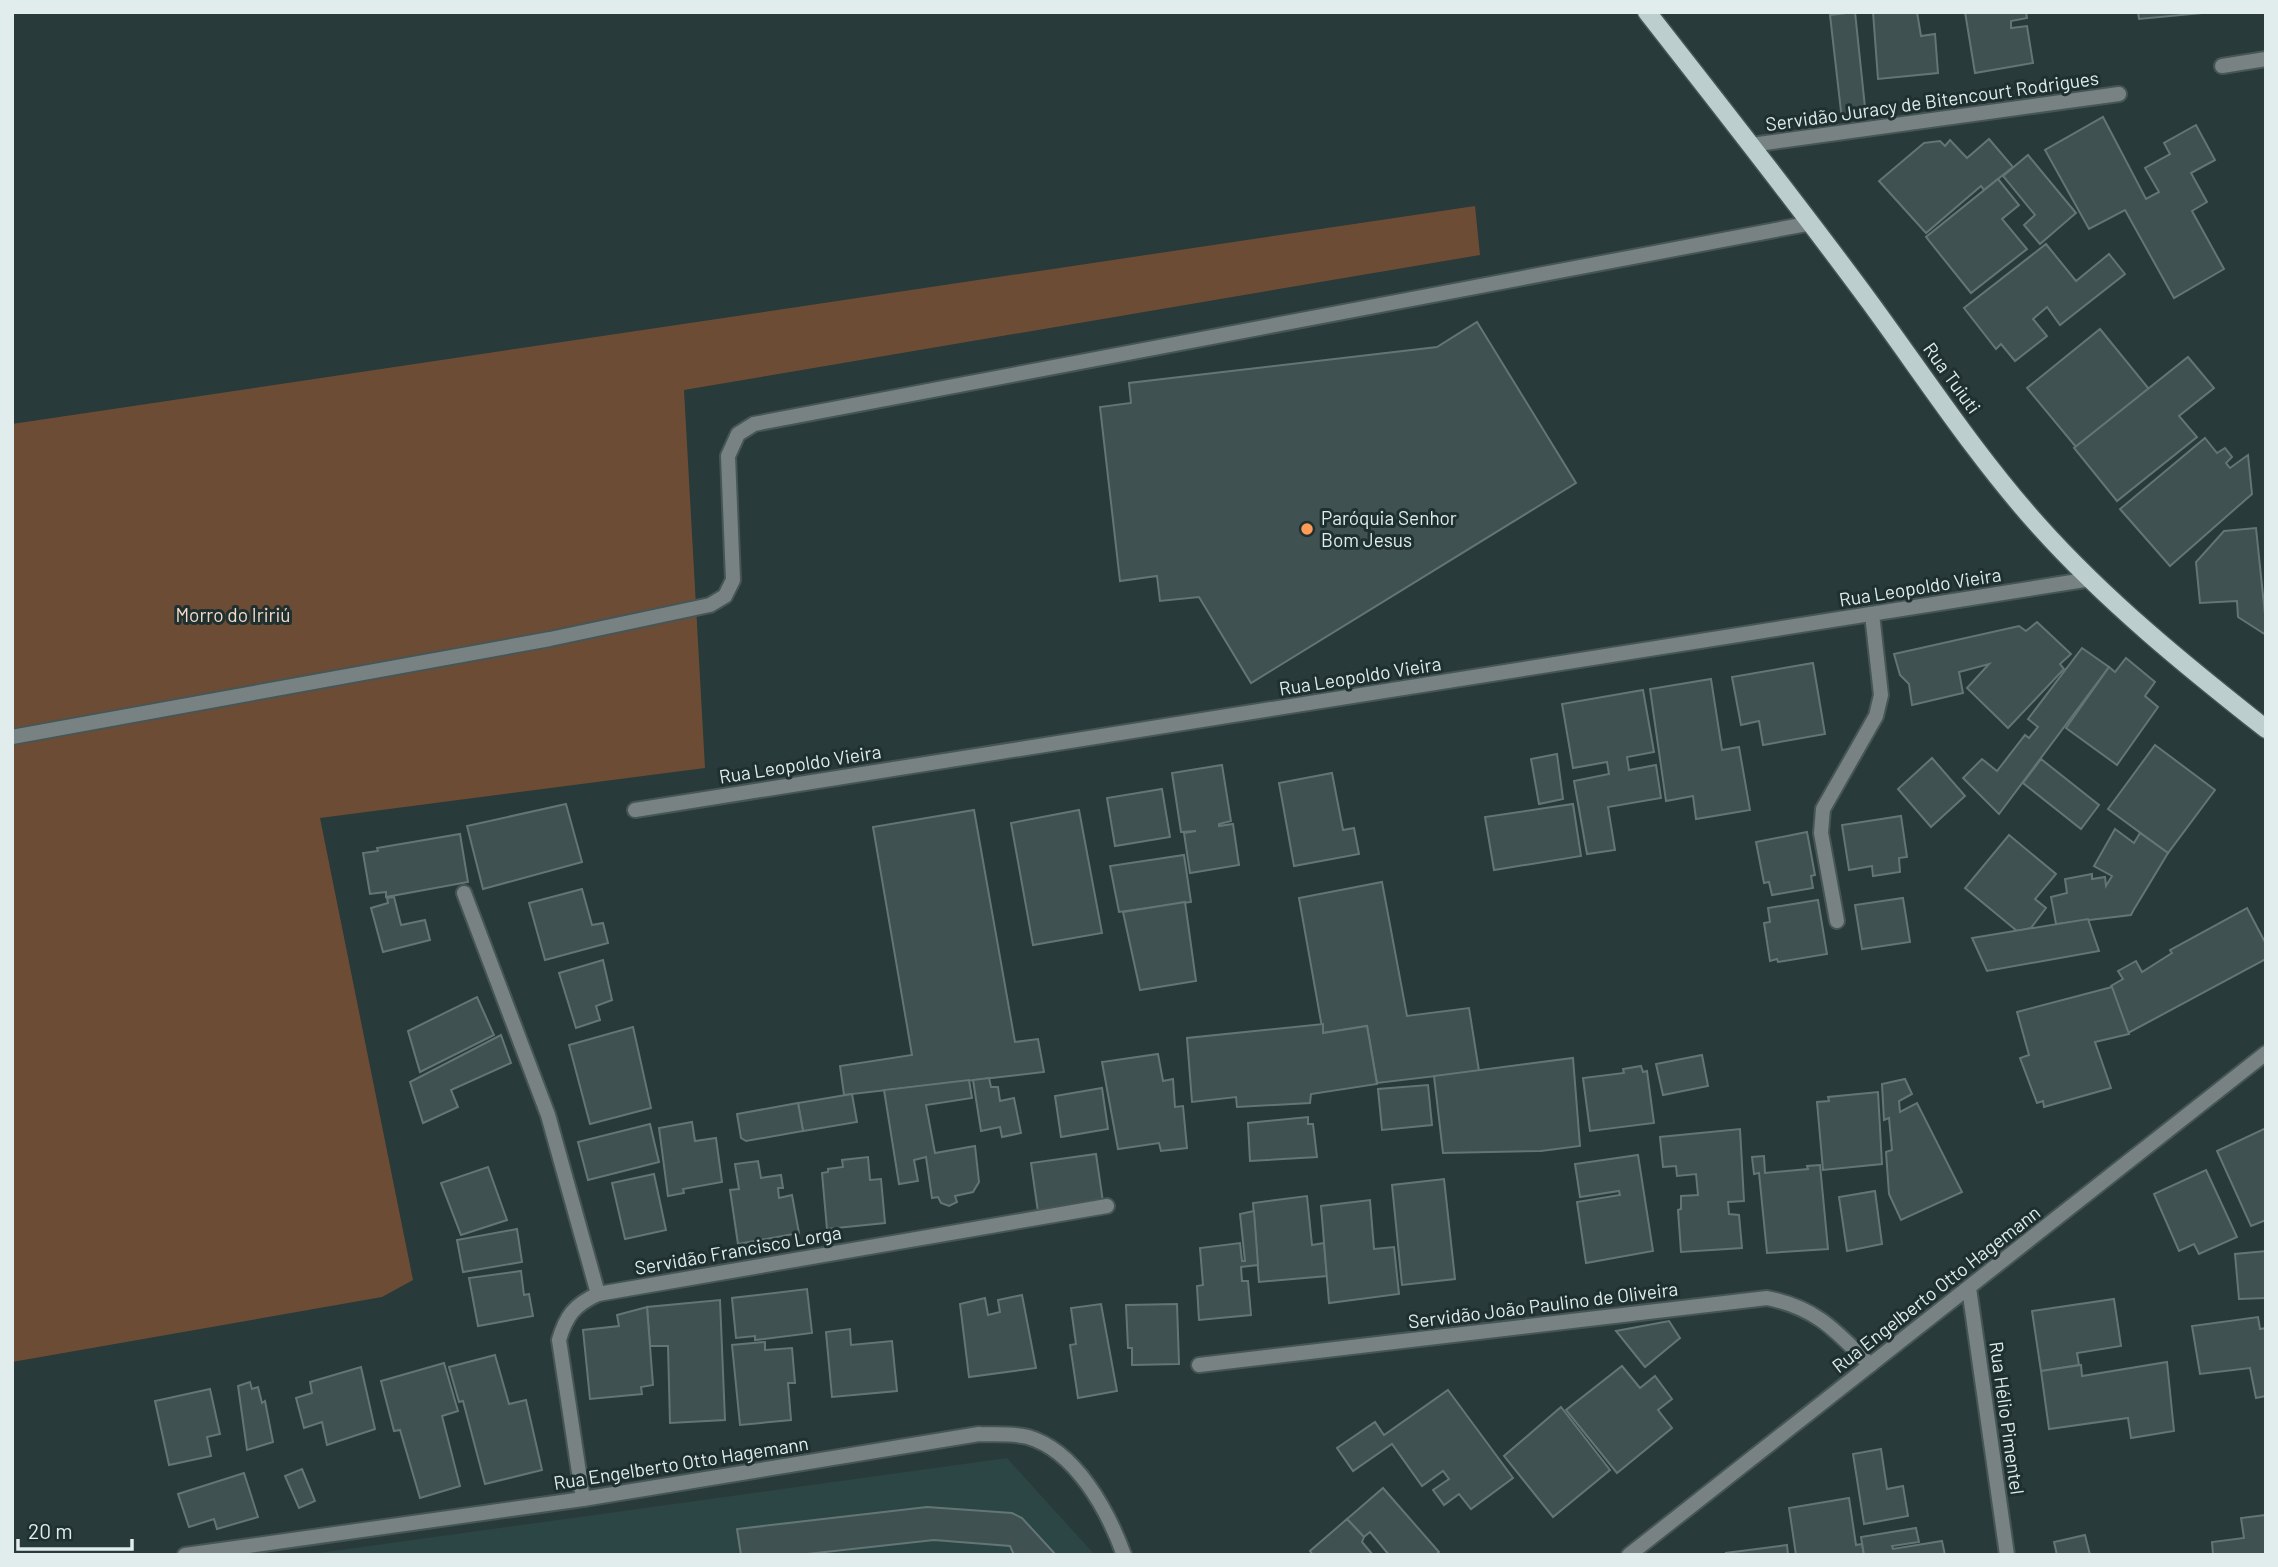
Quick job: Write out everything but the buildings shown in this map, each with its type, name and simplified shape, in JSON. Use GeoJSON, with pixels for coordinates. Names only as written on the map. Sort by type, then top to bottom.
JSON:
{"type":"FeatureCollection","features":[{"type":"Feature","properties":{"kind":"main road","name":"Rua Tuiuti"},"geometry":{"type":"LineString","coordinates":[[1647,12],[1812,223],[1998,477],[2038,525],[2091,579],[2191,671],[2266,729]]}},
{"type":"Feature","properties":{"kind":"street"},"geometry":{"type":"LineString","coordinates":[[2222,66],[2266,59]]}},
{"type":"Feature","properties":{"kind":"street","name":"Servidão Juracy de Bitencourt Rodrigues"},"geometry":{"type":"LineString","coordinates":[[1751,145],[2119,94]]}},
{"type":"Feature","properties":{"kind":"street"},"geometry":{"type":"LineString","coordinates":[[12,737],[550,639],[710,604],[725,596],[733,580],[728,456],[738,433],[754,424],[1812,223]]}},
{"type":"Feature","properties":{"kind":"street","name":"Rua Leopoldo Vieira"},"geometry":{"type":"LineString","coordinates":[[635,810],[2091,579]]}},
{"type":"Feature","properties":{"kind":"street"},"geometry":{"type":"LineString","coordinates":[[1837,921],[1821,833],[1823,809],[1876,716],[1881,695],[1872,614]]}},
{"type":"Feature","properties":{"kind":"street"},"geometry":{"type":"LineString","coordinates":[[464,893],[548,1115],[597,1294]]}},
{"type":"Feature","properties":{"kind":"street","name":"Rua Engelberto Otto Hagemann"},"geometry":{"type":"LineString","coordinates":[[1629,1555],[2266,1053]]}},
{"type":"Feature","properties":{"kind":"street","name":"Servidão Francisco Lorga"},"geometry":{"type":"LineString","coordinates":[[583,1499],[559,1340],[565,1319],[578,1303],[597,1294],[1107,1206]]}},
{"type":"Feature","properties":{"kind":"street","name":"Rua Hélio Pimentel"},"geometry":{"type":"LineString","coordinates":[[1969,1288],[2007,1555]]}},
{"type":"Feature","properties":{"kind":"street","name":"Servidão João Paulino de Oliveira"},"geometry":{"type":"LineString","coordinates":[[1199,1365],[1767,1298],[1795,1304],[1825,1320],[1870,1365]]}},
{"type":"Feature","properties":{"kind":"street","name":"Rua Engelberto Otto Hagemann"},"geometry":{"type":"LineString","coordinates":[[185,1555],[583,1499],[979,1434],[1028,1437],[1064,1457],[1098,1501],[1124,1555]]}},
{"type":"Feature","properties":{"kind":"shaded area"},"geometry":{"type":"Polygon","coordinates":[[[1007,1458],[1095,1555],[304,1555],[1007,1458]]]}},
{"type":"Feature","properties":{"kind":"green space","name":"Morro do Iririú"},"geometry":{"type":"Polygon","coordinates":[[[1475,206],[1480,255],[684,390],[705,768],[320,818],[413,1280],[382,1297],[12,1362],[12,424],[1475,206]]]}},
{"type":"Feature","properties":{"kind":"place","name":"Paróquia Senhor Bom Jesus"},"geometry":{"type":"Point","coordinates":[1307,529]}}]}
